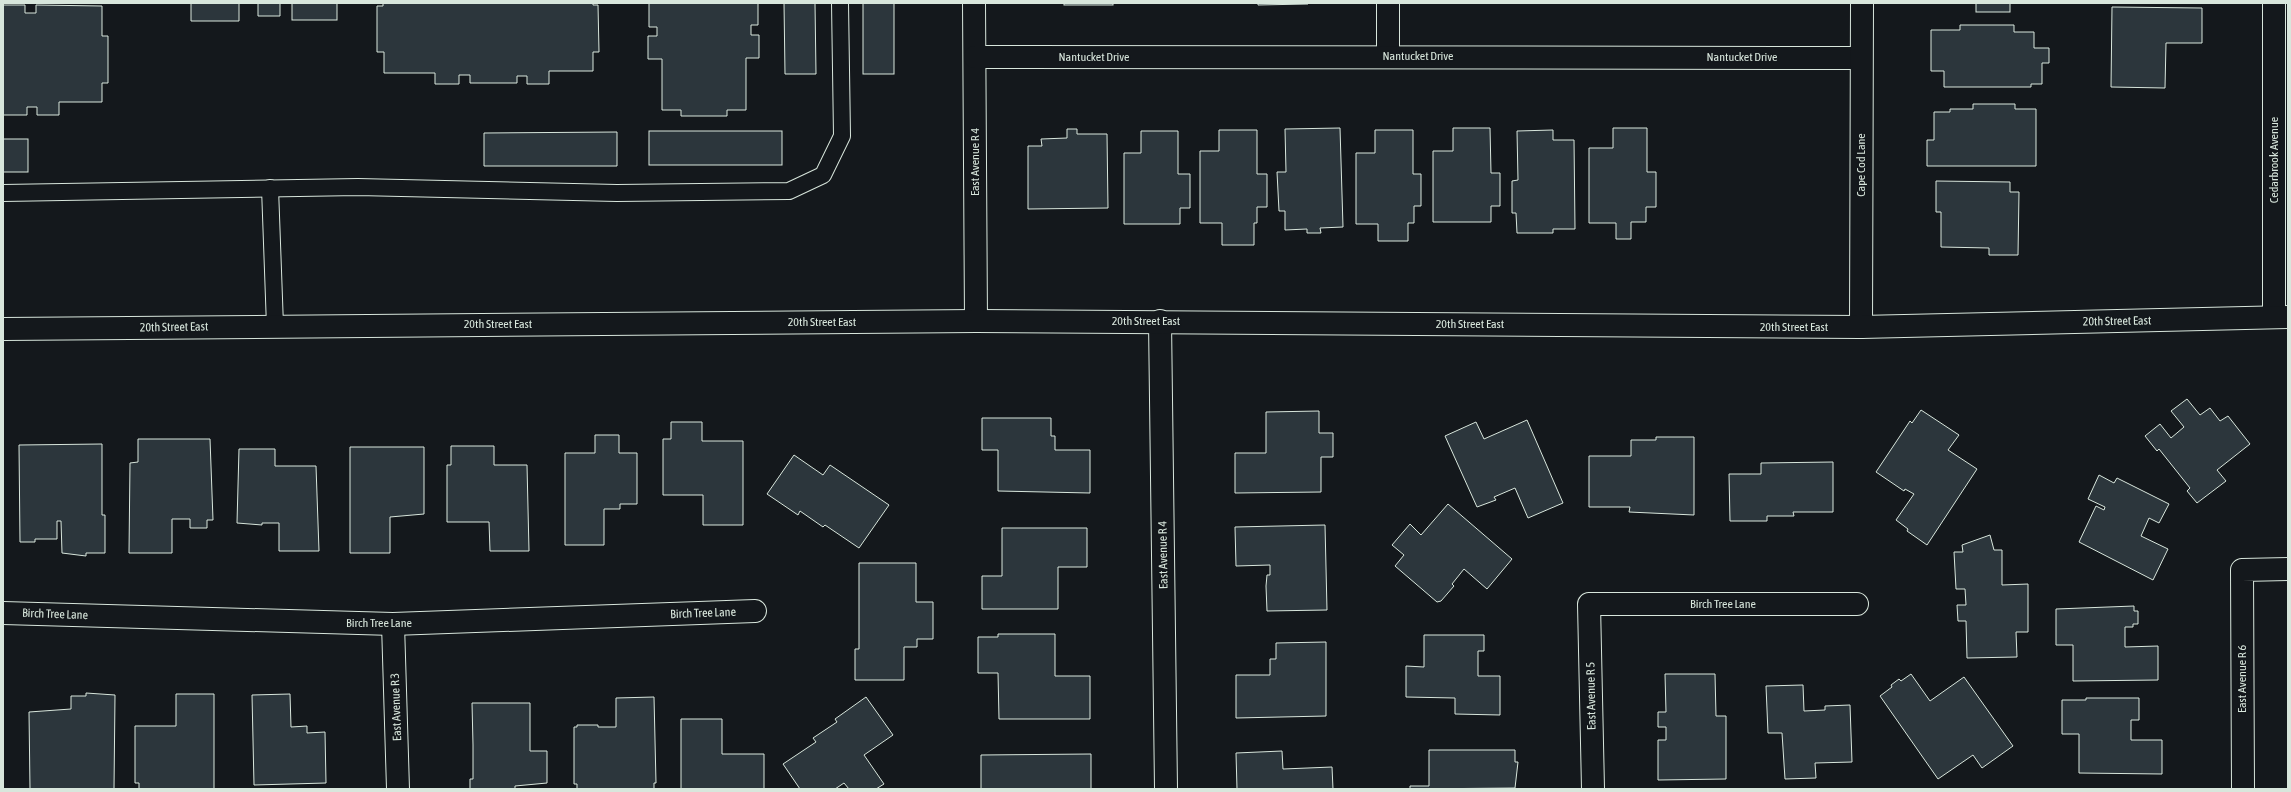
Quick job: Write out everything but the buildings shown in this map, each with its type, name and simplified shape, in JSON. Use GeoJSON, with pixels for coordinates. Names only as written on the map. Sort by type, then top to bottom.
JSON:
{"type":"FeatureCollection","features":[{"type":"Feature","properties":{"kind":"street","name":"East Avenue R 4"},"geometry":{"type":"LineString","coordinates":[[974,3],[976,321]]}},
{"type":"Feature","properties":{"kind":"street"},"geometry":{"type":"LineString","coordinates":[[1388,3],[1388,56]]}},
{"type":"Feature","properties":{"kind":"street","name":"Cape Cod Lane"},"geometry":{"type":"LineString","coordinates":[[1861,327],[1862,3]]}},
{"type":"Feature","properties":{"kind":"street","name":"Cedarbrook Avenue"},"geometry":{"type":"LineString","coordinates":[[2274,3],[2281,44],[2281,317]]}},
{"type":"Feature","properties":{"kind":"street","name":"Nantucket Drive"},"geometry":{"type":"LineString","coordinates":[[975,57],[1388,56],[1861,58]]}},
{"type":"Feature","properties":{"kind":"street","name":"20th Street East"},"geometry":{"type":"LineString","coordinates":[[3,329],[976,321],[1160,321],[1861,327],[2281,317]]}},
{"type":"Feature","properties":{"kind":"street","name":"East Avenue R 4"},"geometry":{"type":"LineString","coordinates":[[1160,321],[1166,789]]}},
{"type":"Feature","properties":{"kind":"street","name":"East Avenue R 6"},"geometry":{"type":"LineString","coordinates":[[2243,789],[2242,570],[2288,569]]}},
{"type":"Feature","properties":{"kind":"street","name":"Birch Tree Lane"},"geometry":{"type":"LineString","coordinates":[[1589,604],[1857,604]]}},
{"type":"Feature","properties":{"kind":"street","name":"East Avenue R 5"},"geometry":{"type":"LineString","coordinates":[[1589,604],[1593,789]]}},
{"type":"Feature","properties":{"kind":"street","name":"Birch Tree Lane"},"geometry":{"type":"LineString","coordinates":[[3,613],[393,624],[755,611]]}},
{"type":"Feature","properties":{"kind":"street","name":"East Avenue R 3"},"geometry":{"type":"LineString","coordinates":[[393,624],[398,789]]}},
{"type":"Feature","properties":{"kind":"lane"},"geometry":{"type":"LineString","coordinates":[[3,193],[358,187],[617,193],[789,191],[823,175],[842,136],[840,3]]}},
{"type":"Feature","properties":{"kind":"lane"},"geometry":{"type":"LineString","coordinates":[[270,188],[275,326]]}}]}
